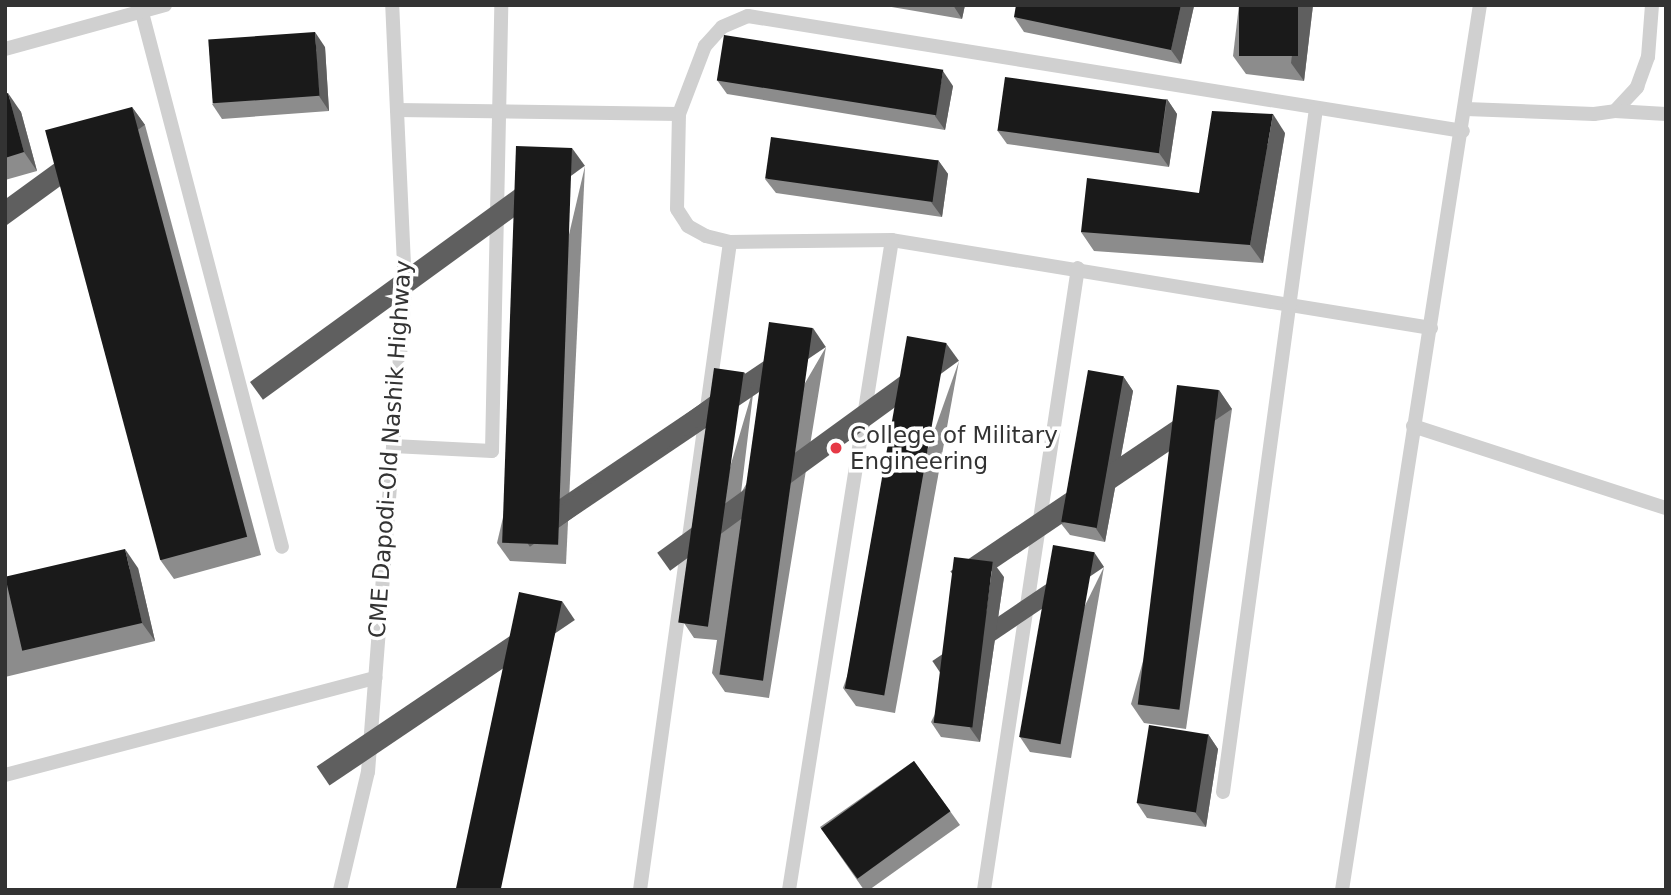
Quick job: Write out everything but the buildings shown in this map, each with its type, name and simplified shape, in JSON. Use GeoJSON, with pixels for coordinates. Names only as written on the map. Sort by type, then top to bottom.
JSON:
{"type":"FeatureCollection","features":[{"type":"Feature","properties":{"kind":"lane"},"geometry":{"type":"LineString","coordinates":[[5,48],[141,8],[165,5]]}},
{"type":"Feature","properties":{"kind":"lane","name":"CME Dapodi-Old Nashik Highway"},"geometry":{"type":"LineString","coordinates":[[340,890],[368,772],[405,287],[392,5]]}},
{"type":"Feature","properties":{"kind":"lane"},"geometry":{"type":"LineString","coordinates":[[393,446],[492,452],[501,5]]}},
{"type":"Feature","properties":{"kind":"lane"},"geometry":{"type":"LineString","coordinates":[[1342,890],[1372,716],[1413,426],[1464,131],[1480,5]]}},
{"type":"Feature","properties":{"kind":"lane"},"geometry":{"type":"LineString","coordinates":[[1615,111],[1637,88],[1648,57],[1652,5]]}},
{"type":"Feature","properties":{"kind":"lane"},"geometry":{"type":"LineString","coordinates":[[141,8],[282,547]]}},
{"type":"Feature","properties":{"kind":"lane"},"geometry":{"type":"LineString","coordinates":[[1431,328],[1290,308],[1078,268],[892,240],[730,242],[688,226],[677,209],[679,114],[705,46],[722,27],[748,16],[1464,131]]}},
{"type":"Feature","properties":{"kind":"lane"},"geometry":{"type":"LineString","coordinates":[[1223,792],[1316,108]]}},
{"type":"Feature","properties":{"kind":"lane"},"geometry":{"type":"LineString","coordinates":[[1466,109],[1666,114]]}},
{"type":"Feature","properties":{"kind":"lane"},"geometry":{"type":"LineString","coordinates":[[397,110],[679,114]]}},
{"type":"Feature","properties":{"kind":"lane"},"geometry":{"type":"LineString","coordinates":[[789,890],[892,240]]}},
{"type":"Feature","properties":{"kind":"lane"},"geometry":{"type":"LineString","coordinates":[[640,890],[730,242]]}},
{"type":"Feature","properties":{"kind":"lane"},"geometry":{"type":"LineString","coordinates":[[984,890],[1078,268]]}},
{"type":"Feature","properties":{"kind":"lane"},"geometry":{"type":"LineString","coordinates":[[1413,426],[1666,508]]}},
{"type":"Feature","properties":{"kind":"lane"},"geometry":{"type":"LineString","coordinates":[[5,775],[375,678]]}},
{"type":"Feature","properties":{"kind":"place","name":"College of Military Engineering"},"geometry":{"type":"Point","coordinates":[836,448]}}]}
